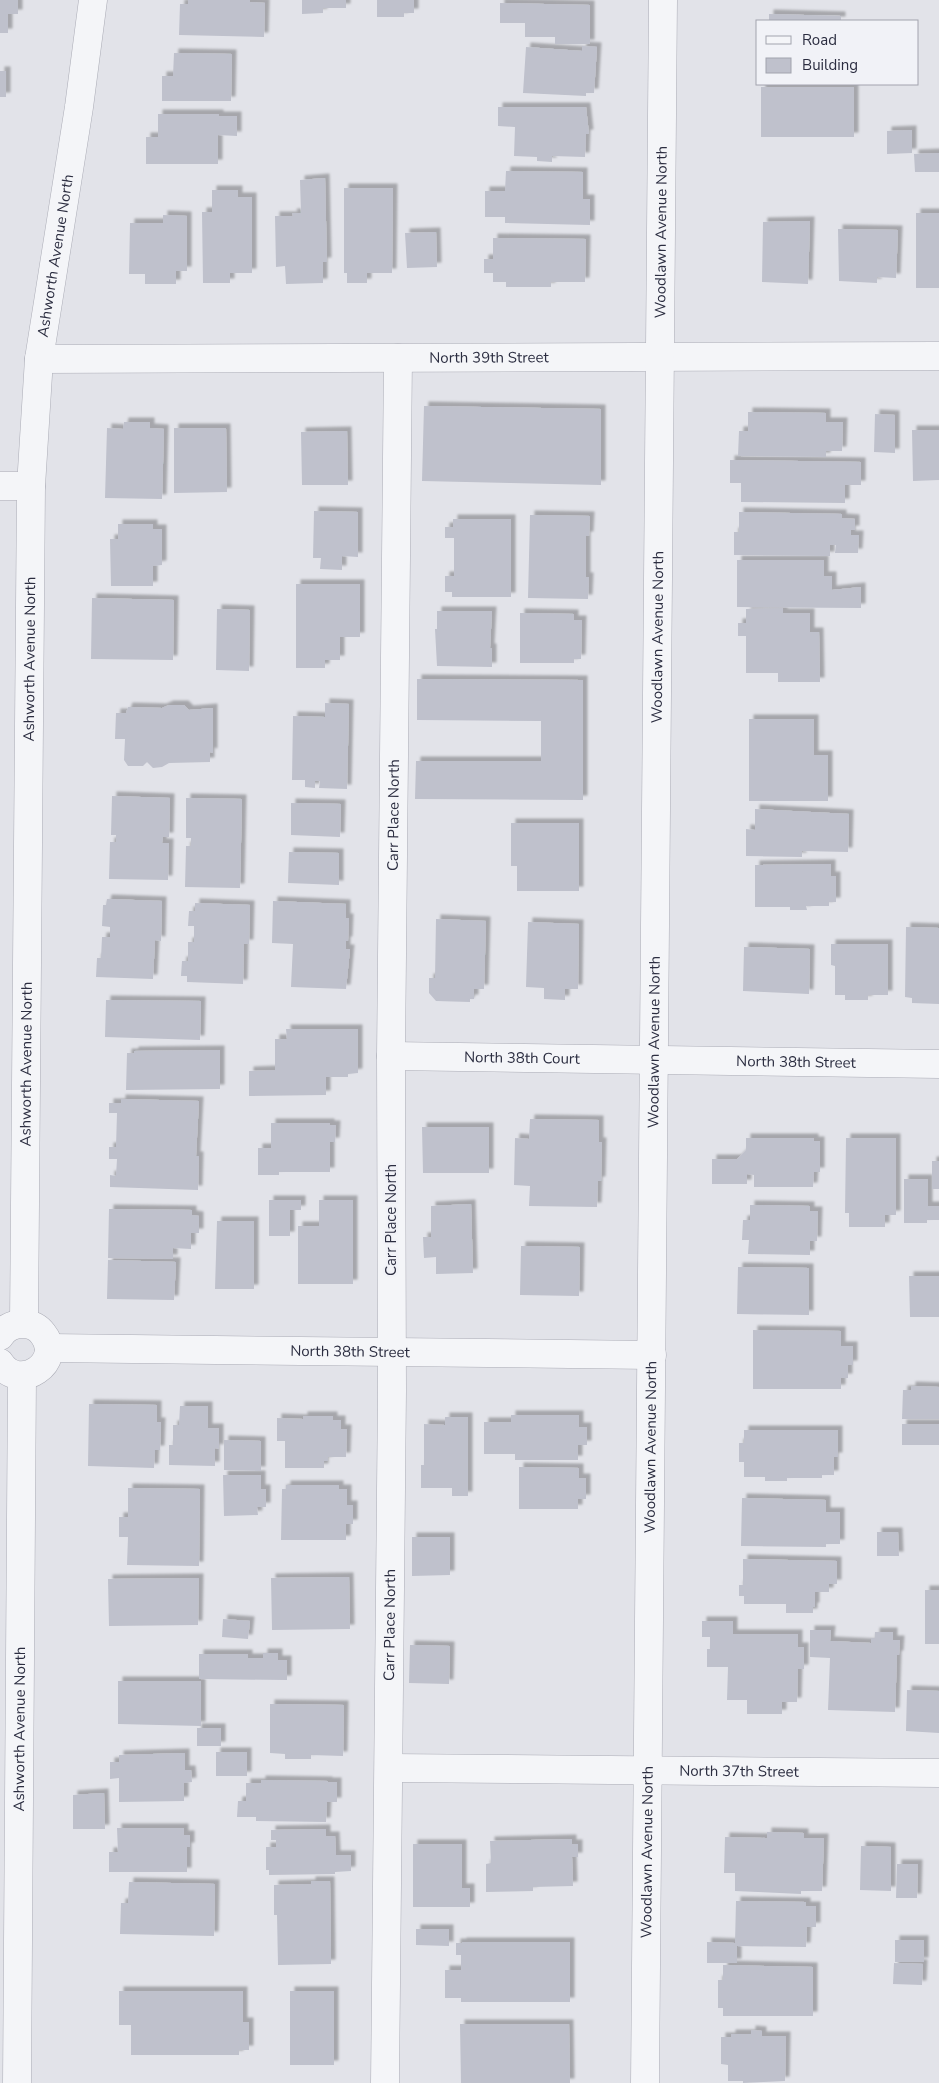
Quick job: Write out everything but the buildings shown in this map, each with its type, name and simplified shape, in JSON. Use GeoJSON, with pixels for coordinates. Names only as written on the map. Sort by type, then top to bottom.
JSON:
{"type":"FeatureCollection","features":[{"type":"Feature","properties":{"kind":"street","name":"Ashworth Avenue North"},"geometry":{"type":"LineString","coordinates":[[24,1324],[31,486],[39,359],[79,107],[93,0]]}},
{"type":"Feature","properties":{"kind":"street","name":"Woodlawn Avenue North"},"geometry":{"type":"LineString","coordinates":[[645,2083],[664,0]]}},
{"type":"Feature","properties":{"kind":"street","name":"North 39th Street"},"geometry":{"type":"LineString","coordinates":[[39,359],[939,356]]}},
{"type":"Feature","properties":{"kind":"street","name":"Carr Place North"},"geometry":{"type":"LineString","coordinates":[[386,2083],[392,1353],[391,1056],[398,358]]}},
{"type":"Feature","properties":{"kind":"street"},"geometry":{"type":"LineString","coordinates":[[0,486],[31,486]]}},
{"type":"Feature","properties":{"kind":"street","name":"North 38th Court"},"geometry":{"type":"LineString","coordinates":[[391,1056],[654,1060]]}},
{"type":"Feature","properties":{"kind":"street","name":"North 38th Street"},"geometry":{"type":"LineString","coordinates":[[654,1060],[939,1064]]}},
{"type":"Feature","properties":{"kind":"street"},"geometry":{"type":"LineString","coordinates":[[0,1336],[8,1327],[24,1324],[32,1325],[45,1336],[49,1348],[47,1359],[42,1367],[36,1372],[11,1369]]}},
{"type":"Feature","properties":{"kind":"street","name":"North 38th Street"},"geometry":{"type":"LineString","coordinates":[[49,1348],[652,1355]]}},
{"type":"Feature","properties":{"kind":"street","name":"Ashworth Avenue North"},"geometry":{"type":"LineString","coordinates":[[11,1369],[17,2083]]}},
{"type":"Feature","properties":{"kind":"street","name":"North 37th Street"},"geometry":{"type":"LineString","coordinates":[[389,1768],[939,1773]]}}]}
